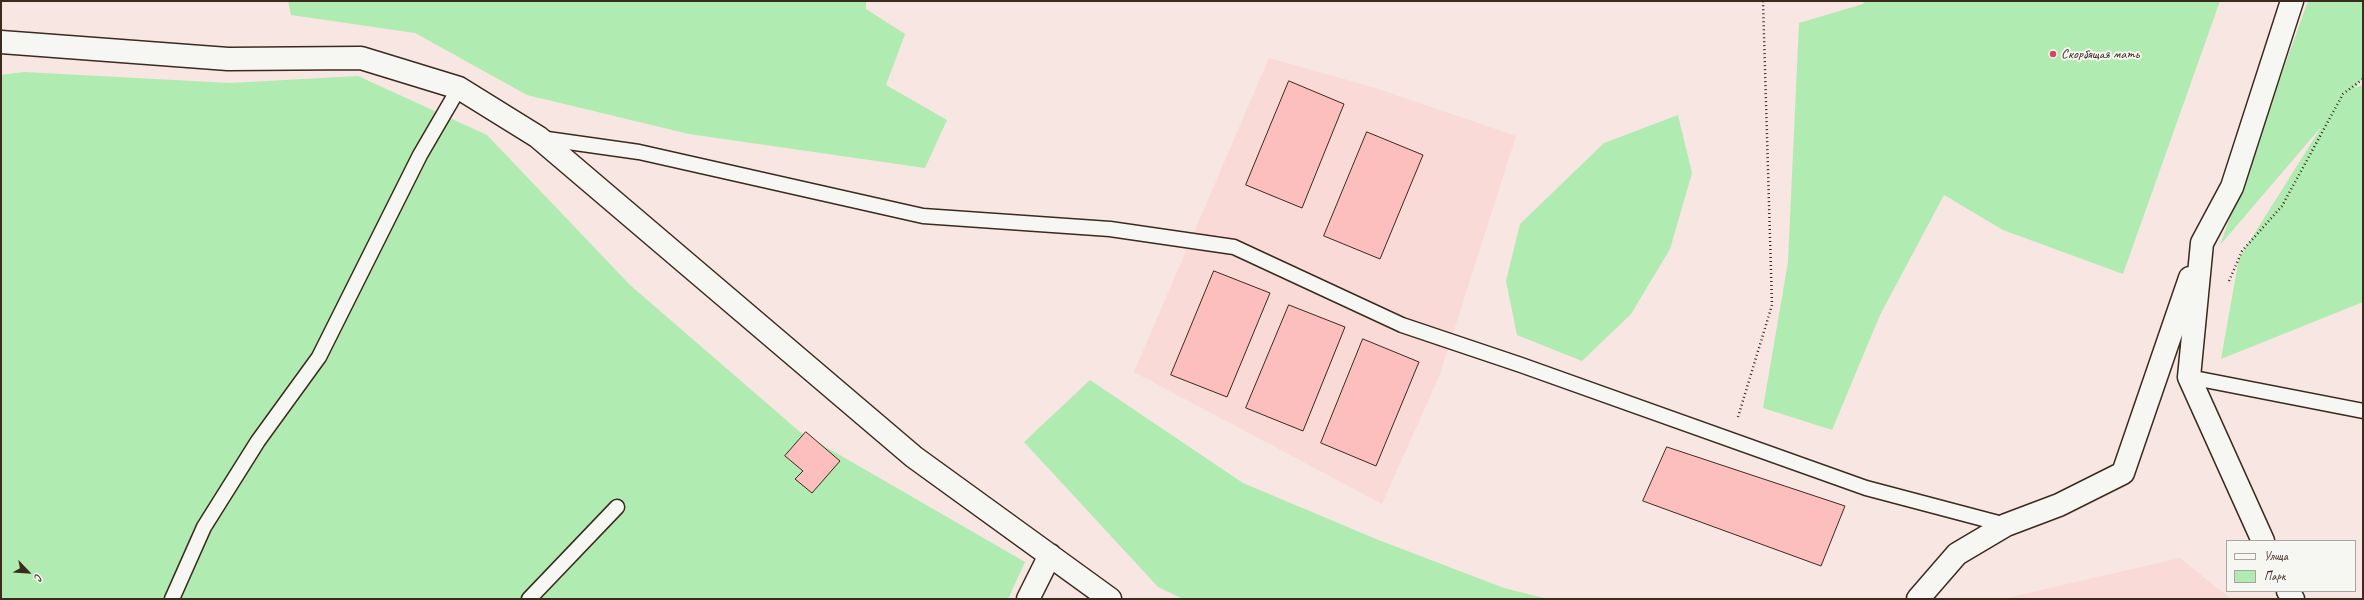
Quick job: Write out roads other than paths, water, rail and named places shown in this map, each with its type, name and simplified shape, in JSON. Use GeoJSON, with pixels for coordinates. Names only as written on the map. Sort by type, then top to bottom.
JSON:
{"type":"FeatureCollection","features":[{"type":"Feature","properties":{"kind":"street"},"geometry":{"type":"LineString","coordinates":[[1918,599],[1957,554],[2006,524],[2059,505],[2123,472],[2202,243],[2232,187],[2292,1]]}},
{"type":"Feature","properties":{"kind":"street"},"geometry":{"type":"LineString","coordinates":[[1,42],[228,59],[361,58],[459,88],[538,138],[914,457],[1110,599]]}},
{"type":"Feature","properties":{"kind":"street"},"geometry":{"type":"LineString","coordinates":[[2202,243],[2189,377],[2262,540]]}},
{"type":"Feature","properties":{"kind":"street"},"geometry":{"type":"LineString","coordinates":[[1028,599],[1050,555]]}},
{"type":"Feature","properties":{"kind":"lane"},"geometry":{"type":"LineString","coordinates":[[172,599],[204,527],[258,441],[319,357],[420,155],[459,88]]}},
{"type":"Feature","properties":{"kind":"lane"},"geometry":{"type":"LineString","coordinates":[[538,138],[639,152],[924,216],[1110,229],[1234,247],[1402,325],[1866,488],[2006,524]]}},
{"type":"Feature","properties":{"kind":"lane"},"geometry":{"type":"LineString","coordinates":[[2189,377],[2363,411]]}},
{"type":"Feature","properties":{"kind":"lane"},"geometry":{"type":"LineString","coordinates":[[529,599],[617,507]]}},
{"type":"Feature","properties":{"kind":"place","name":"Скорбящая мать"},"geometry":{"type":"Point","coordinates":[2053,54]}}]}
